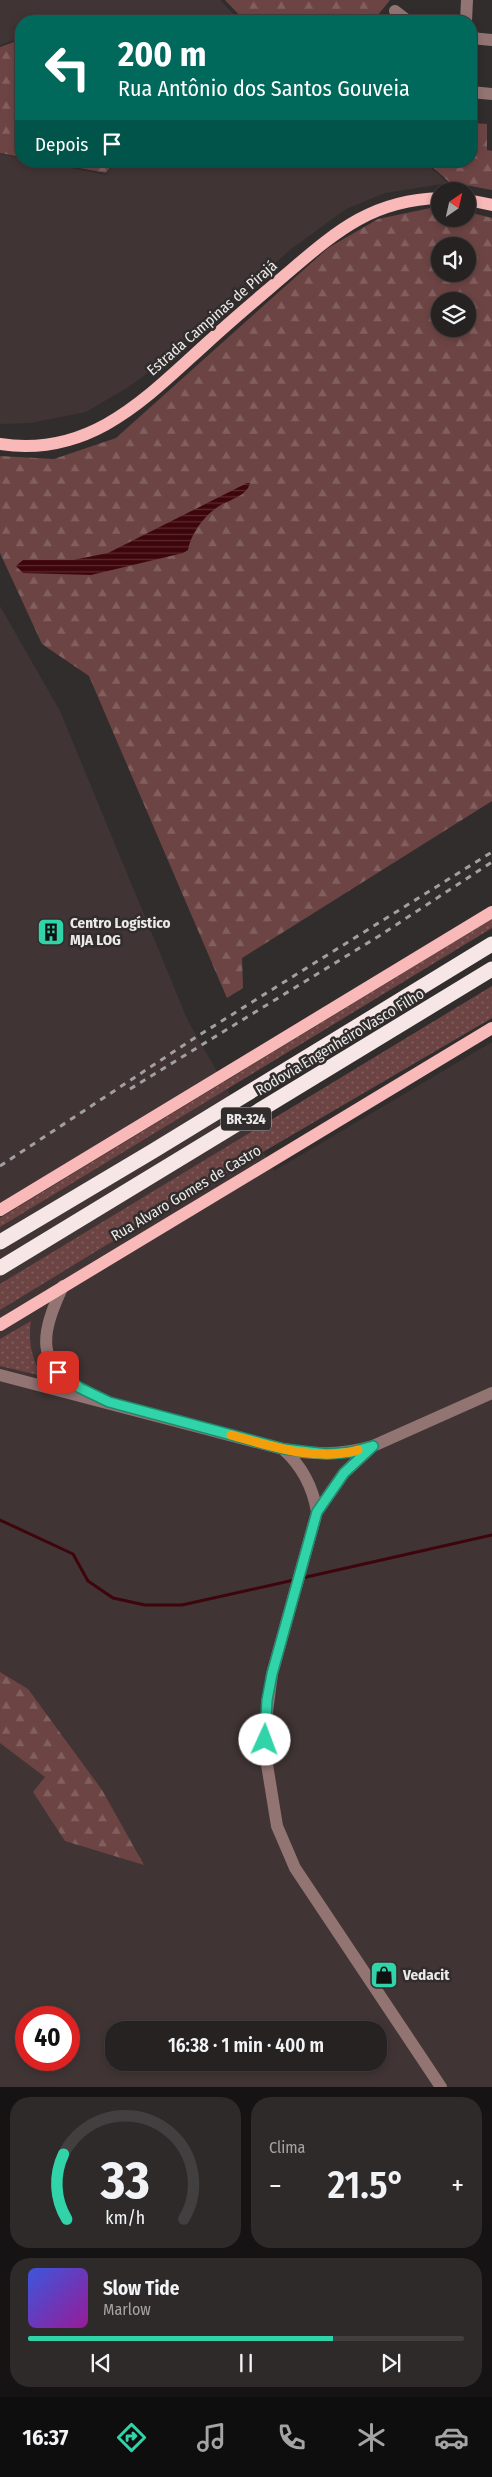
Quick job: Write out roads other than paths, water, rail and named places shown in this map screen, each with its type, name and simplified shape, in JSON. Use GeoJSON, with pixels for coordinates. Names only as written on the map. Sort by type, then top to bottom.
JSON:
{"type":"FeatureCollection","features":[{"type":"Feature","properties":{"kind":"highway","name":"Rodovia Engenheiro Vasco Filho"},"geometry":{"type":"LineString","coordinates":[[0,1242],[492,944]]}},
{"type":"Feature","properties":{"kind":"highway","name":"Rodovia Engenheiro Vasco Filho"},"geometry":{"type":"LineString","coordinates":[[0,1268],[492,970]]}},
{"type":"Feature","properties":{"kind":"main road","name":"Estrada Campinas de Pirajá"},"geometry":{"type":"LineString","coordinates":[[0,444],[36,447],[55,444],[89,434],[106,425],[158,388],[219,331],[340,229],[377,209],[411,200],[431,199]]}},
{"type":"Feature","properties":{"kind":"main road"},"geometry":{"type":"LineString","coordinates":[[476,202],[492,205]]}},
{"type":"Feature","properties":{"kind":"main road"},"geometry":{"type":"LineString","coordinates":[[0,1210],[492,912]]}},
{"type":"Feature","properties":{"kind":"main road","name":"Rua Alvaro Gomes de Castro"},"geometry":{"type":"LineString","coordinates":[[0,1325],[492,1028]]}},
{"type":"Feature","properties":{"kind":"street"},"geometry":{"type":"LineString","coordinates":[[466,15],[467,0]]}},
{"type":"Feature","properties":{"kind":"street"},"geometry":{"type":"LineString","coordinates":[[395,11],[400,15]]}},
{"type":"Feature","properties":{"kind":"street"},"geometry":{"type":"LineString","coordinates":[[477,39],[492,40]]}},
{"type":"Feature","properties":{"kind":"street"},"geometry":{"type":"LineString","coordinates":[[477,93],[492,94]]}},
{"type":"Feature","properties":{"kind":"street"},"geometry":{"type":"LineString","coordinates":[[63,1286],[51,1312],[45,1332],[48,1354],[66,1380],[109,1402]]}},
{"type":"Feature","properties":{"kind":"street"},"geometry":{"type":"LineString","coordinates":[[0,1374],[284,1449],[327,1454],[352,1452],[373,1446],[492,1392]]}},
{"type":"Feature","properties":{"kind":"street"},"geometry":{"type":"LineString","coordinates":[[373,1446],[344,1473],[317,1512],[272,1674],[265,1727],[265,1752],[277,1826],[295,1868],[441,2087]]}},
{"type":"Feature","properties":{"kind":"street"},"geometry":{"type":"LineString","coordinates":[[284,1449],[307,1480],[317,1512]]}},
{"type":"Feature","properties":{"kind":"waterway"},"geometry":{"type":"LineString","coordinates":[[0,1520],[73,1554],[88,1581],[113,1598],[145,1605],[182,1605],[294,1580]]}},
{"type":"Feature","properties":{"kind":"waterway"},"geometry":{"type":"LineString","coordinates":[[302,1578],[492,1535]]}},
{"type":"Feature","properties":{"kind":"railway"},"geometry":{"type":"LineString","coordinates":[[0,1166],[193,1039],[492,852]]}},
{"type":"Feature","properties":{"kind":"railway"},"geometry":{"type":"LineString","coordinates":[[130,1089],[379,936],[492,862]]}},
{"type":"Feature","properties":{"kind":"place","name":"Centro Logístico MJA LOG"},"geometry":{"type":"Point","coordinates":[51,932]}},
{"type":"Feature","properties":{"kind":"place","name":"Vedacit"},"geometry":{"type":"Point","coordinates":[384,1975]}}]}
